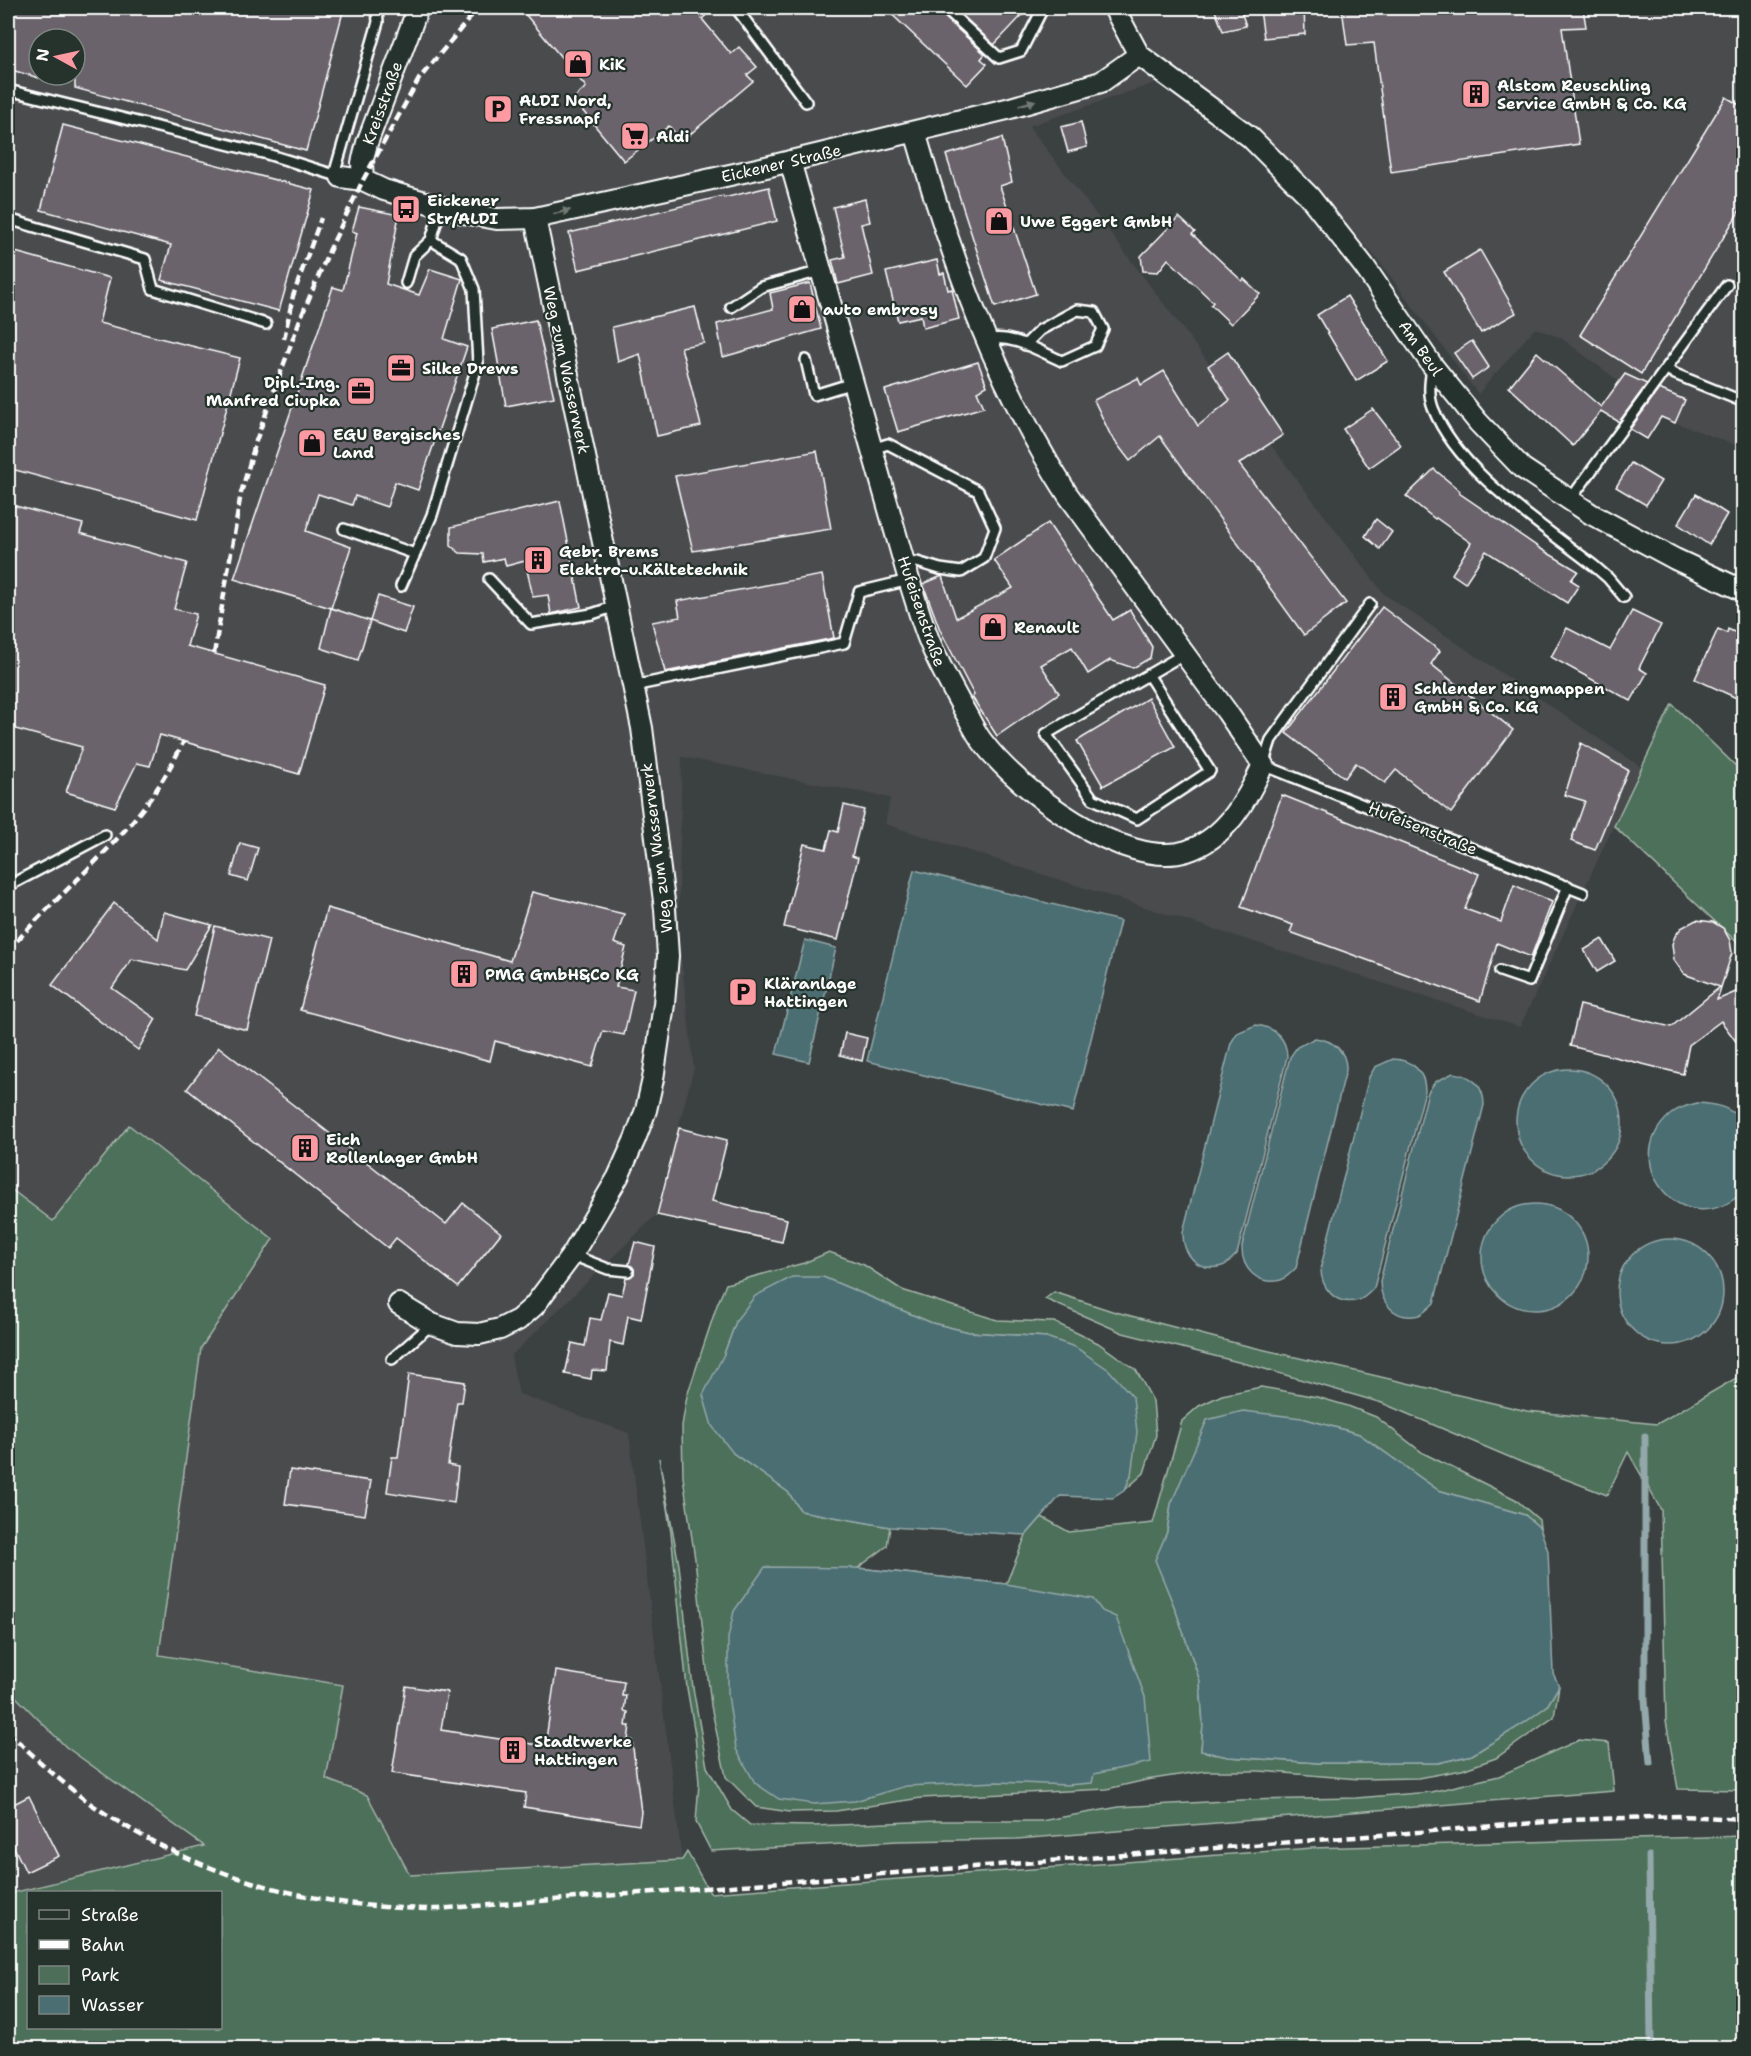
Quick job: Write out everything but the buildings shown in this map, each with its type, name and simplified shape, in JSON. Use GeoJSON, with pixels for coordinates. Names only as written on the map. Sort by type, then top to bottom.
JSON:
{"type":"FeatureCollection","features":[{"type":"Feature","properties":{"kind":"street","name":"Kreisstraße"},"geometry":{"type":"LineString","coordinates":[[363,180],[362,163],[367,143],[418,8]]}},
{"type":"Feature","properties":{"kind":"street"},"geometry":{"type":"LineString","coordinates":[[1114,8],[1139,55]]}},
{"type":"Feature","properties":{"kind":"street","name":"Eickener Straße"},"geometry":{"type":"LineString","coordinates":[[363,180],[384,190],[441,207],[497,219],[535,218],[970,118],[1101,82],[1139,55]]}},
{"type":"Feature","properties":{"kind":"street","name":"Am Beul"},"geometry":{"type":"LineString","coordinates":[[1139,55],[1250,137],[1309,196],[1364,266],[1432,365],[1478,422],[1522,468],[1570,500],[1665,553],[1743,591]]}},
{"type":"Feature","properties":{"kind":"street"},"geometry":{"type":"LineString","coordinates":[[915,132],[929,182],[985,340],[1048,464],[1263,765]]}},
{"type":"Feature","properties":{"kind":"street","name":"Hufeisenstraße"},"geometry":{"type":"LineString","coordinates":[[790,161],[907,573],[930,644],[943,672],[983,742],[1022,784],[1066,818],[1132,850],[1159,855],[1186,851],[1210,839],[1230,822],[1249,794],[1263,765]]}},
{"type":"Feature","properties":{"kind":"street"},"geometry":{"type":"LineString","coordinates":[[338,176],[363,180]]}},
{"type":"Feature","properties":{"kind":"street","name":"Weg zum Wasserwerk"},"geometry":{"type":"LineString","coordinates":[[399,1304],[432,1324],[457,1333],[479,1334],[500,1329],[518,1320],[534,1306],[572,1255],[618,1177],[635,1139],[646,1110],[653,1079],[664,1004],[668,956],[665,909],[642,729],[535,218]]}},
{"type":"Feature","properties":{"kind":"lane"},"geometry":{"type":"LineString","coordinates":[[8,90],[267,154],[338,176],[378,22],[377,8]]}},
{"type":"Feature","properties":{"kind":"lane"},"geometry":{"type":"LineString","coordinates":[[736,8],[806,102]]}},
{"type":"Feature","properties":{"kind":"lane"},"geometry":{"type":"LineString","coordinates":[[945,8],[999,58],[1021,51],[1043,8]]}},
{"type":"Feature","properties":{"kind":"lane"},"geometry":{"type":"LineString","coordinates":[[406,283],[414,256],[431,240],[441,207]]}},
{"type":"Feature","properties":{"kind":"lane"},"geometry":{"type":"LineString","coordinates":[[8,219],[145,259],[153,289],[266,324]]}},
{"type":"Feature","properties":{"kind":"lane"},"geometry":{"type":"LineString","coordinates":[[401,586],[432,515],[478,363],[474,289],[461,258],[431,240]]}},
{"type":"Feature","properties":{"kind":"lane"},"geometry":{"type":"LineString","coordinates":[[731,307],[761,286],[821,271]]}},
{"type":"Feature","properties":{"kind":"lane"},"geometry":{"type":"LineString","coordinates":[[1570,500],[1727,285]]}},
{"type":"Feature","properties":{"kind":"lane"},"geometry":{"type":"LineString","coordinates":[[985,340],[995,337],[1025,345],[1062,361],[1095,346],[1103,329],[1094,312],[1077,310],[1040,330],[1025,345]]}},
{"type":"Feature","properties":{"kind":"lane"},"geometry":{"type":"LineString","coordinates":[[806,360],[814,395],[853,384]]}},
{"type":"Feature","properties":{"kind":"lane"},"geometry":{"type":"LineString","coordinates":[[1432,365],[1429,388],[1433,408],[1448,435],[1463,454],[1495,489],[1593,565],[1624,597]]}},
{"type":"Feature","properties":{"kind":"lane"},"geometry":{"type":"LineString","coordinates":[[1667,369],[1743,402]]}},
{"type":"Feature","properties":{"kind":"lane"},"geometry":{"type":"LineString","coordinates":[[633,686],[844,643],[859,592],[907,573],[916,562],[961,572],[984,558],[995,528],[978,491],[888,444],[872,448]]}},
{"type":"Feature","properties":{"kind":"lane"},"geometry":{"type":"LineString","coordinates":[[344,529],[415,554]]}},
{"type":"Feature","properties":{"kind":"lane"},"geometry":{"type":"LineString","coordinates":[[489,579],[531,624],[592,614],[616,606]]}},
{"type":"Feature","properties":{"kind":"lane"},"geometry":{"type":"LineString","coordinates":[[1263,765],[1271,740],[1370,604]]}},
{"type":"Feature","properties":{"kind":"lane"},"geometry":{"type":"LineString","coordinates":[[1149,676],[1210,771],[1137,819],[1093,799],[1046,734],[1184,654]]}},
{"type":"Feature","properties":{"kind":"lane","name":"Hufeisenstraße"},"geometry":{"type":"LineString","coordinates":[[1263,765],[1583,893]]}},
{"type":"Feature","properties":{"kind":"lane"},"geometry":{"type":"LineString","coordinates":[[8,886],[105,835]]}},
{"type":"Feature","properties":{"kind":"lane"},"geometry":{"type":"LineString","coordinates":[[1500,971],[1529,981],[1568,886]]}},
{"type":"Feature","properties":{"kind":"lane"},"geometry":{"type":"LineString","coordinates":[[572,1255],[608,1269],[628,1272]]}},
{"type":"Feature","properties":{"kind":"lane"},"geometry":{"type":"LineString","coordinates":[[392,1359],[432,1324]]}},
{"type":"Feature","properties":{"kind":"shaded area"},"geometry":{"type":"Polygon","coordinates":[[[8,8],[1743,8],[1743,448],[1655,415],[1633,392],[1561,338],[1535,328],[1478,394],[1375,256],[1258,132],[1177,67],[1161,81],[1029,126],[1384,594],[1641,767],[1520,1027],[885,824],[890,798],[682,757],[678,931],[694,1068],[655,1216],[511,1356],[519,1394],[629,1433],[682,1860],[410,1875],[367,1795],[326,1779],[343,1685],[159,1655],[201,1348],[273,1239],[52,1222],[8,1187],[8,8]]]}},
{"type":"Feature","properties":{"kind":"shaded area"},"geometry":{"type":"Polygon","coordinates":[[[8,1689],[66,1747],[205,1846],[8,1894],[8,1689]]]}},
{"type":"Feature","properties":{"kind":"green space"},"geometry":{"type":"Polygon","coordinates":[[[1672,704],[1743,773],[1743,948],[1614,826],[1672,704]]]}},
{"type":"Feature","properties":{"kind":"green space"},"geometry":{"type":"Polygon","coordinates":[[[129,1125],[273,1239],[201,1348],[159,1655],[343,1685],[326,1779],[367,1795],[410,1875],[682,1860],[687,1852],[710,1893],[1312,1848],[1743,1836],[1743,2048],[1122,2048],[1060,2043],[886,2048],[8,2048],[8,1894],[204,1846],[66,1747],[8,1689],[8,1187],[53,1221],[129,1125]]]}},
{"type":"Feature","properties":{"kind":"green space"},"geometry":{"type":"Polygon","coordinates":[[[829,1252],[864,1265],[902,1290],[997,1320],[1054,1322],[1098,1343],[1136,1370],[1153,1401],[1156,1435],[1144,1473],[1125,1490],[1131,1475],[1046,1337],[969,1332],[932,1323],[823,1277],[737,1319],[724,1354],[733,1453],[788,1492],[801,1511],[890,1527],[887,1546],[858,1568],[1006,1584],[1026,1535],[1042,1517],[1069,1532],[1153,1523],[1182,1421],[1199,1406],[1222,1395],[1261,1387],[1317,1397],[1376,1417],[1423,1453],[1515,1499],[1539,1520],[1540,1528],[1525,1515],[1438,1490],[1359,1434],[1302,1418],[1171,1504],[1167,1532],[1156,1560],[1200,1681],[1203,1724],[1201,1751],[1228,1757],[1319,1763],[1438,1763],[1472,1755],[1524,1723],[1547,1706],[1559,1686],[1554,1717],[1496,1758],[1462,1770],[1418,1778],[1359,1779],[1259,1771],[1205,1771],[1146,1780],[1107,1789],[921,1798],[836,1811],[790,1812],[756,1807],[726,1777],[711,1706],[695,1559],[683,1477],[682,1426],[687,1396],[726,1284],[804,1263],[829,1252]]]}},
{"type":"Feature","properties":{"kind":"green space"},"geometry":{"type":"Polygon","coordinates":[[[1054,1292],[1112,1311],[1239,1344],[1527,1411],[1657,1424],[1743,1374],[1743,1790],[1678,1789],[1666,1721],[1661,1510],[1628,1452],[1607,1495],[1521,1462],[1382,1403],[1258,1367],[1123,1333],[1045,1299],[1054,1292]]]}},
{"type":"Feature","properties":{"kind":"green space"},"geometry":{"type":"Polygon","coordinates":[[[659,1458],[679,1565],[693,1688],[707,1767],[732,1810],[750,1825],[813,1826],[937,1821],[1041,1821],[1119,1807],[1242,1800],[1356,1798],[1431,1792],[1499,1776],[1579,1740],[1609,1743],[1614,1791],[1017,1839],[898,1841],[711,1851],[696,1822],[699,1783],[695,1734],[687,1688],[671,1533],[659,1458]]]}},
{"type":"Feature","properties":{"kind":"water"},"geometry":{"type":"Polygon","coordinates":[[[914,870],[1120,921],[1073,1112],[867,1061],[914,870]]]}},
{"type":"Feature","properties":{"kind":"water"},"geometry":{"type":"Polygon","coordinates":[[[805,940],[836,948],[809,1062],[776,1054],[805,940]]]}},
{"type":"Feature","properties":{"kind":"water"},"geometry":{"type":"Polygon","coordinates":[[[1256,1025],[1274,1031],[1282,1039],[1287,1057],[1237,1254],[1224,1265],[1206,1267],[1193,1260],[1185,1248],[1183,1232],[1231,1043],[1237,1033],[1256,1025]]]}},
{"type":"Feature","properties":{"kind":"water"},"geometry":{"type":"Polygon","coordinates":[[[1315,1038],[1328,1041],[1338,1048],[1344,1057],[1346,1070],[1296,1268],[1281,1280],[1265,1280],[1252,1274],[1244,1261],[1242,1246],[1290,1057],[1297,1047],[1315,1038]]]}},
{"type":"Feature","properties":{"kind":"water"},"geometry":{"type":"Polygon","coordinates":[[[1393,1059],[1411,1064],[1420,1072],[1425,1091],[1374,1288],[1359,1300],[1343,1301],[1331,1294],[1323,1282],[1321,1266],[1369,1077],[1375,1067],[1393,1059]]]}},
{"type":"Feature","properties":{"kind":"water"},"geometry":{"type":"Polygon","coordinates":[[[1569,1069],[1589,1073],[1607,1084],[1618,1102],[1622,1122],[1618,1142],[1607,1160],[1589,1171],[1569,1175],[1549,1171],[1531,1160],[1520,1142],[1516,1122],[1520,1102],[1531,1084],[1549,1073],[1569,1069]]]}},
{"type":"Feature","properties":{"kind":"water"},"geometry":{"type":"Polygon","coordinates":[[[1453,1073],[1466,1076],[1476,1083],[1482,1092],[1484,1105],[1434,1303],[1419,1315],[1403,1315],[1396,1313],[1386,1303],[1380,1281],[1428,1092],[1435,1082],[1453,1073]]]}},
{"type":"Feature","properties":{"kind":"water"},"geometry":{"type":"Polygon","coordinates":[[[1697,1103],[1722,1107],[1733,1112],[1743,1121],[1743,1192],[1720,1206],[1698,1209],[1678,1203],[1662,1190],[1653,1172],[1650,1151],[1657,1130],[1675,1111],[1697,1103]]]}},
{"type":"Feature","properties":{"kind":"water"},"geometry":{"type":"Polygon","coordinates":[[[1535,1204],[1555,1208],[1573,1219],[1584,1237],[1588,1257],[1584,1277],[1573,1295],[1555,1306],[1535,1310],[1515,1306],[1497,1295],[1486,1277],[1482,1257],[1486,1237],[1497,1219],[1515,1208],[1535,1204]]]}},
{"type":"Feature","properties":{"kind":"water"},"geometry":{"type":"Polygon","coordinates":[[[1670,1239],[1690,1243],[1708,1254],[1719,1272],[1723,1292],[1719,1312],[1708,1330],[1690,1341],[1670,1345],[1650,1341],[1632,1330],[1621,1312],[1617,1292],[1621,1272],[1632,1254],[1650,1243],[1670,1239]]]}},
{"type":"Feature","properties":{"kind":"water"},"geometry":{"type":"Polygon","coordinates":[[[792,1277],[823,1277],[932,1323],[969,1332],[1046,1337],[1075,1347],[1109,1370],[1133,1397],[1137,1432],[1131,1475],[1125,1490],[1113,1498],[1060,1496],[1026,1535],[890,1527],[801,1511],[788,1492],[733,1453],[712,1426],[703,1395],[724,1354],[737,1319],[755,1296],[792,1277]]]}},
{"type":"Feature","properties":{"kind":"water"},"geometry":{"type":"Polygon","coordinates":[[[1243,1411],[1302,1418],[1359,1434],[1438,1490],[1525,1515],[1540,1528],[1548,1551],[1553,1673],[1559,1686],[1547,1706],[1472,1755],[1438,1763],[1319,1763],[1228,1757],[1201,1751],[1203,1724],[1200,1681],[1176,1611],[1155,1560],[1167,1532],[1171,1504],[1207,1420],[1243,1411]]]}},
{"type":"Feature","properties":{"kind":"water"},"geometry":{"type":"Polygon","coordinates":[[[765,1567],[857,1568],[1006,1584],[1093,1599],[1102,1611],[1116,1617],[1145,1697],[1151,1762],[1094,1774],[1092,1783],[1067,1785],[997,1782],[906,1786],[855,1801],[814,1804],[779,1799],[755,1783],[736,1749],[728,1695],[728,1638],[734,1611],[765,1567]]]}},
{"type":"Feature","properties":{"kind":"waterway"},"geometry":{"type":"LineString","coordinates":[[1645,1436],[1645,1699],[1650,1763]]}},
{"type":"Feature","properties":{"kind":"waterway"},"geometry":{"type":"LineString","coordinates":[[1649,1856],[1651,2048]]}},
{"type":"Feature","properties":{"kind":"railway"},"geometry":{"type":"LineString","coordinates":[[214,654],[241,493],[256,441],[299,322],[363,180],[419,79],[478,8]]}},
{"type":"Feature","properties":{"kind":"railway"},"geometry":{"type":"LineString","coordinates":[[284,339],[293,296],[321,218]]}},
{"type":"Feature","properties":{"kind":"railway"},"geometry":{"type":"LineString","coordinates":[[8,951],[94,863],[143,808],[155,792],[184,741]]}},
{"type":"Feature","properties":{"kind":"railway"},"geometry":{"type":"LineString","coordinates":[[8,1732],[82,1798],[133,1831],[173,1852],[258,1884],[301,1895],[346,1903],[391,1907],[437,1909],[1572,1820],[1680,1816],[1744,1819]]}},
{"type":"Feature","properties":{"kind":"place","name":"KiK"},"geometry":{"type":"Point","coordinates":[578,64]}},
{"type":"Feature","properties":{"kind":"place","name":"Alstom Reuschling Service GmbH & Co. KG"},"geometry":{"type":"Point","coordinates":[1476,94]}},
{"type":"Feature","properties":{"kind":"place","name":"ALDI Nord, Fressnapf"},"geometry":{"type":"Point","coordinates":[498,109]}},
{"type":"Feature","properties":{"kind":"place","name":"Aldi"},"geometry":{"type":"Point","coordinates":[635,136]}},
{"type":"Feature","properties":{"kind":"place","name":"Eickener Str/ALDI"},"geometry":{"type":"Point","coordinates":[406,209]}},
{"type":"Feature","properties":{"kind":"place","name":"Uwe Eggert GmbH"},"geometry":{"type":"Point","coordinates":[999,221]}},
{"type":"Feature","properties":{"kind":"place","name":"auto embrosy"},"geometry":{"type":"Point","coordinates":[802,309]}},
{"type":"Feature","properties":{"kind":"place","name":"Silke Drews"},"geometry":{"type":"Point","coordinates":[401,368]}},
{"type":"Feature","properties":{"kind":"place","name":"Dipl.-Ing. Manfred Ciupka"},"geometry":{"type":"Point","coordinates":[361,391]}},
{"type":"Feature","properties":{"kind":"place","name":"EGU Bergisches Land"},"geometry":{"type":"Point","coordinates":[312,443]}},
{"type":"Feature","properties":{"kind":"place","name":"Gebr. Brems Elektro-u.Kältetechnik"},"geometry":{"type":"Point","coordinates":[538,560]}},
{"type":"Feature","properties":{"kind":"place","name":"Renault"},"geometry":{"type":"Point","coordinates":[993,627]}},
{"type":"Feature","properties":{"kind":"place","name":"Schlender Ringmappen GmbH & Co. KG"},"geometry":{"type":"Point","coordinates":[1393,697]}},
{"type":"Feature","properties":{"kind":"place","name":"PMG GmbH&Co KG"},"geometry":{"type":"Point","coordinates":[464,974]}},
{"type":"Feature","properties":{"kind":"place","name":"Kläranlage Hattingen"},"geometry":{"type":"Point","coordinates":[743,992]}},
{"type":"Feature","properties":{"kind":"place","name":"Eich Rollenlager GmbH"},"geometry":{"type":"Point","coordinates":[305,1148]}},
{"type":"Feature","properties":{"kind":"place","name":"Stadtwerke Hattingen"},"geometry":{"type":"Point","coordinates":[513,1750]}}]}
